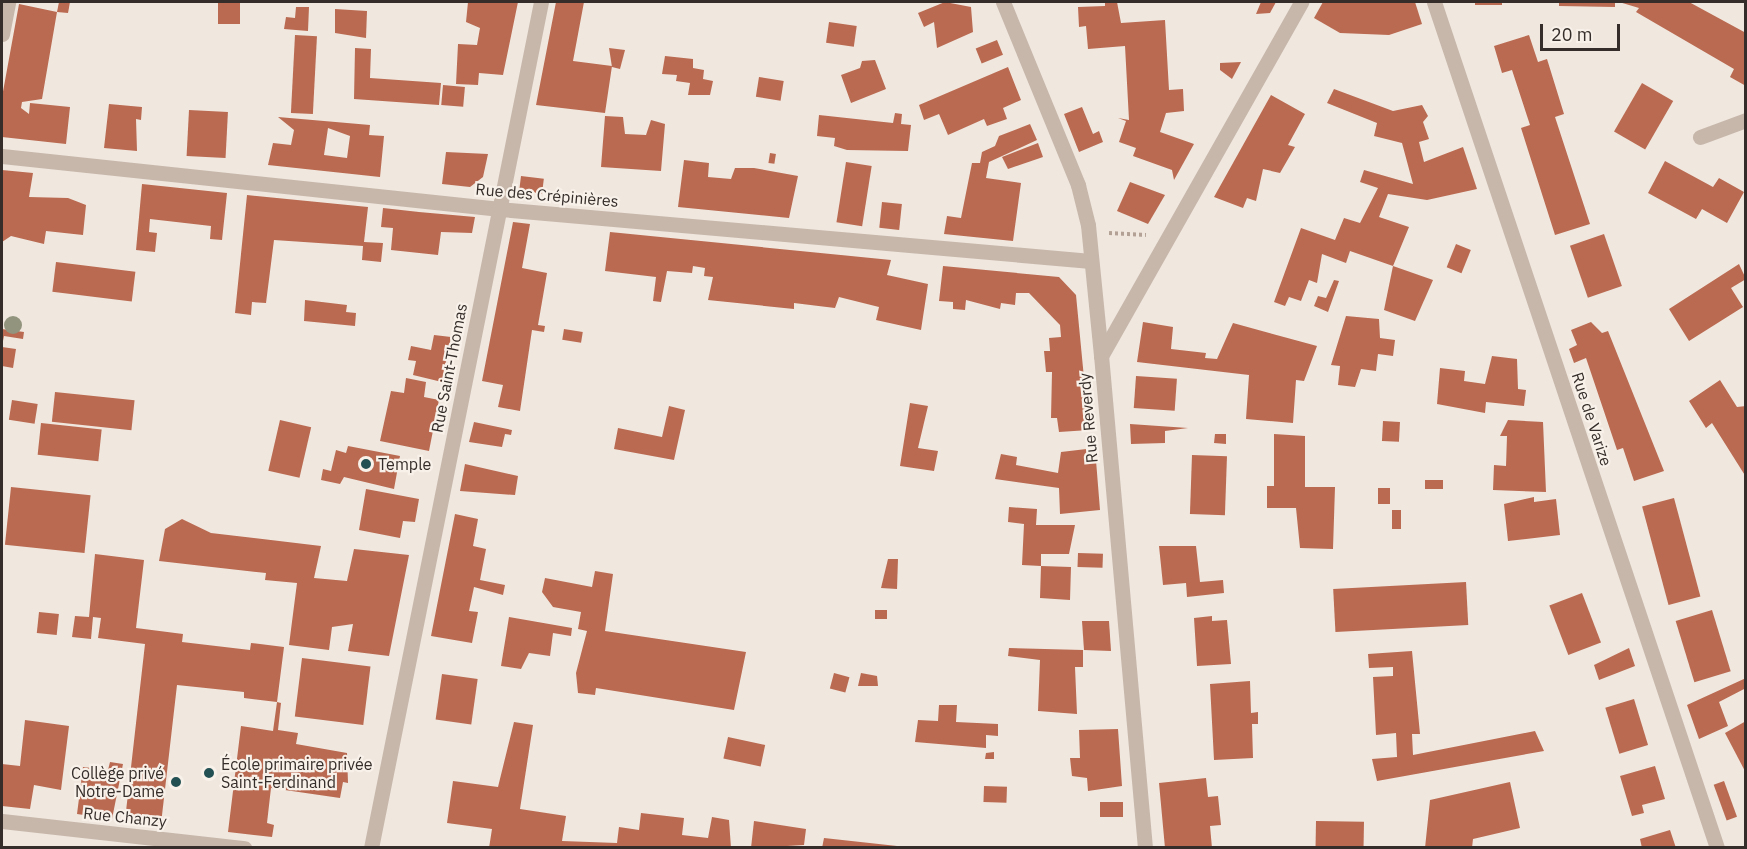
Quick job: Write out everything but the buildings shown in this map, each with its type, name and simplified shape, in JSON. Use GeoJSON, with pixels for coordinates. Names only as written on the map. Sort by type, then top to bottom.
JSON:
{"type":"FeatureCollection","features":[{"type":"Feature","properties":{"kind":"street"},"geometry":{"type":"LineString","coordinates":[[2,34],[8,2]]}},
{"type":"Feature","properties":{"kind":"street","name":"Rue Saint-Thomas"},"geometry":{"type":"LineString","coordinates":[[370,848],[541,2]]}},
{"type":"Feature","properties":{"kind":"street"},"geometry":{"type":"LineString","coordinates":[[1003,2],[1078,185],[1088,225],[1101,356]]}},
{"type":"Feature","properties":{"kind":"street","name":"Rue Reverdy"},"geometry":{"type":"LineString","coordinates":[[1145,848],[1101,356],[1167,235],[1301,2]]}},
{"type":"Feature","properties":{"kind":"street","name":"Rue de Varize"},"geometry":{"type":"LineString","coordinates":[[1434,2],[1717,848]]}},
{"type":"Feature","properties":{"kind":"street"},"geometry":{"type":"LineString","coordinates":[[1700,137],[1746,120]]}},
{"type":"Feature","properties":{"kind":"street","name":"Rue des Crépinières"},"geometry":{"type":"LineString","coordinates":[[2,156],[500,209],[1091,261]]}},
{"type":"Feature","properties":{"kind":"street","name":"Rue Chanzy"},"geometry":{"type":"LineString","coordinates":[[2,821],[244,848]]}},
{"type":"Feature","properties":{"kind":"path"},"geometry":{"type":"LineString","coordinates":[[1088,225],[1104,226],[1109,234],[1167,235]]}},
{"type":"Feature","properties":{"kind":"place","name":"Temple"},"geometry":{"type":"Point","coordinates":[366,464]}},
{"type":"Feature","properties":{"kind":"place","name":"École primaire privée Saint-Ferdinand"},"geometry":{"type":"Point","coordinates":[209,773]}},
{"type":"Feature","properties":{"kind":"place","name":"Collège privé Notre-Dame"},"geometry":{"type":"Point","coordinates":[176,782]}}]}
